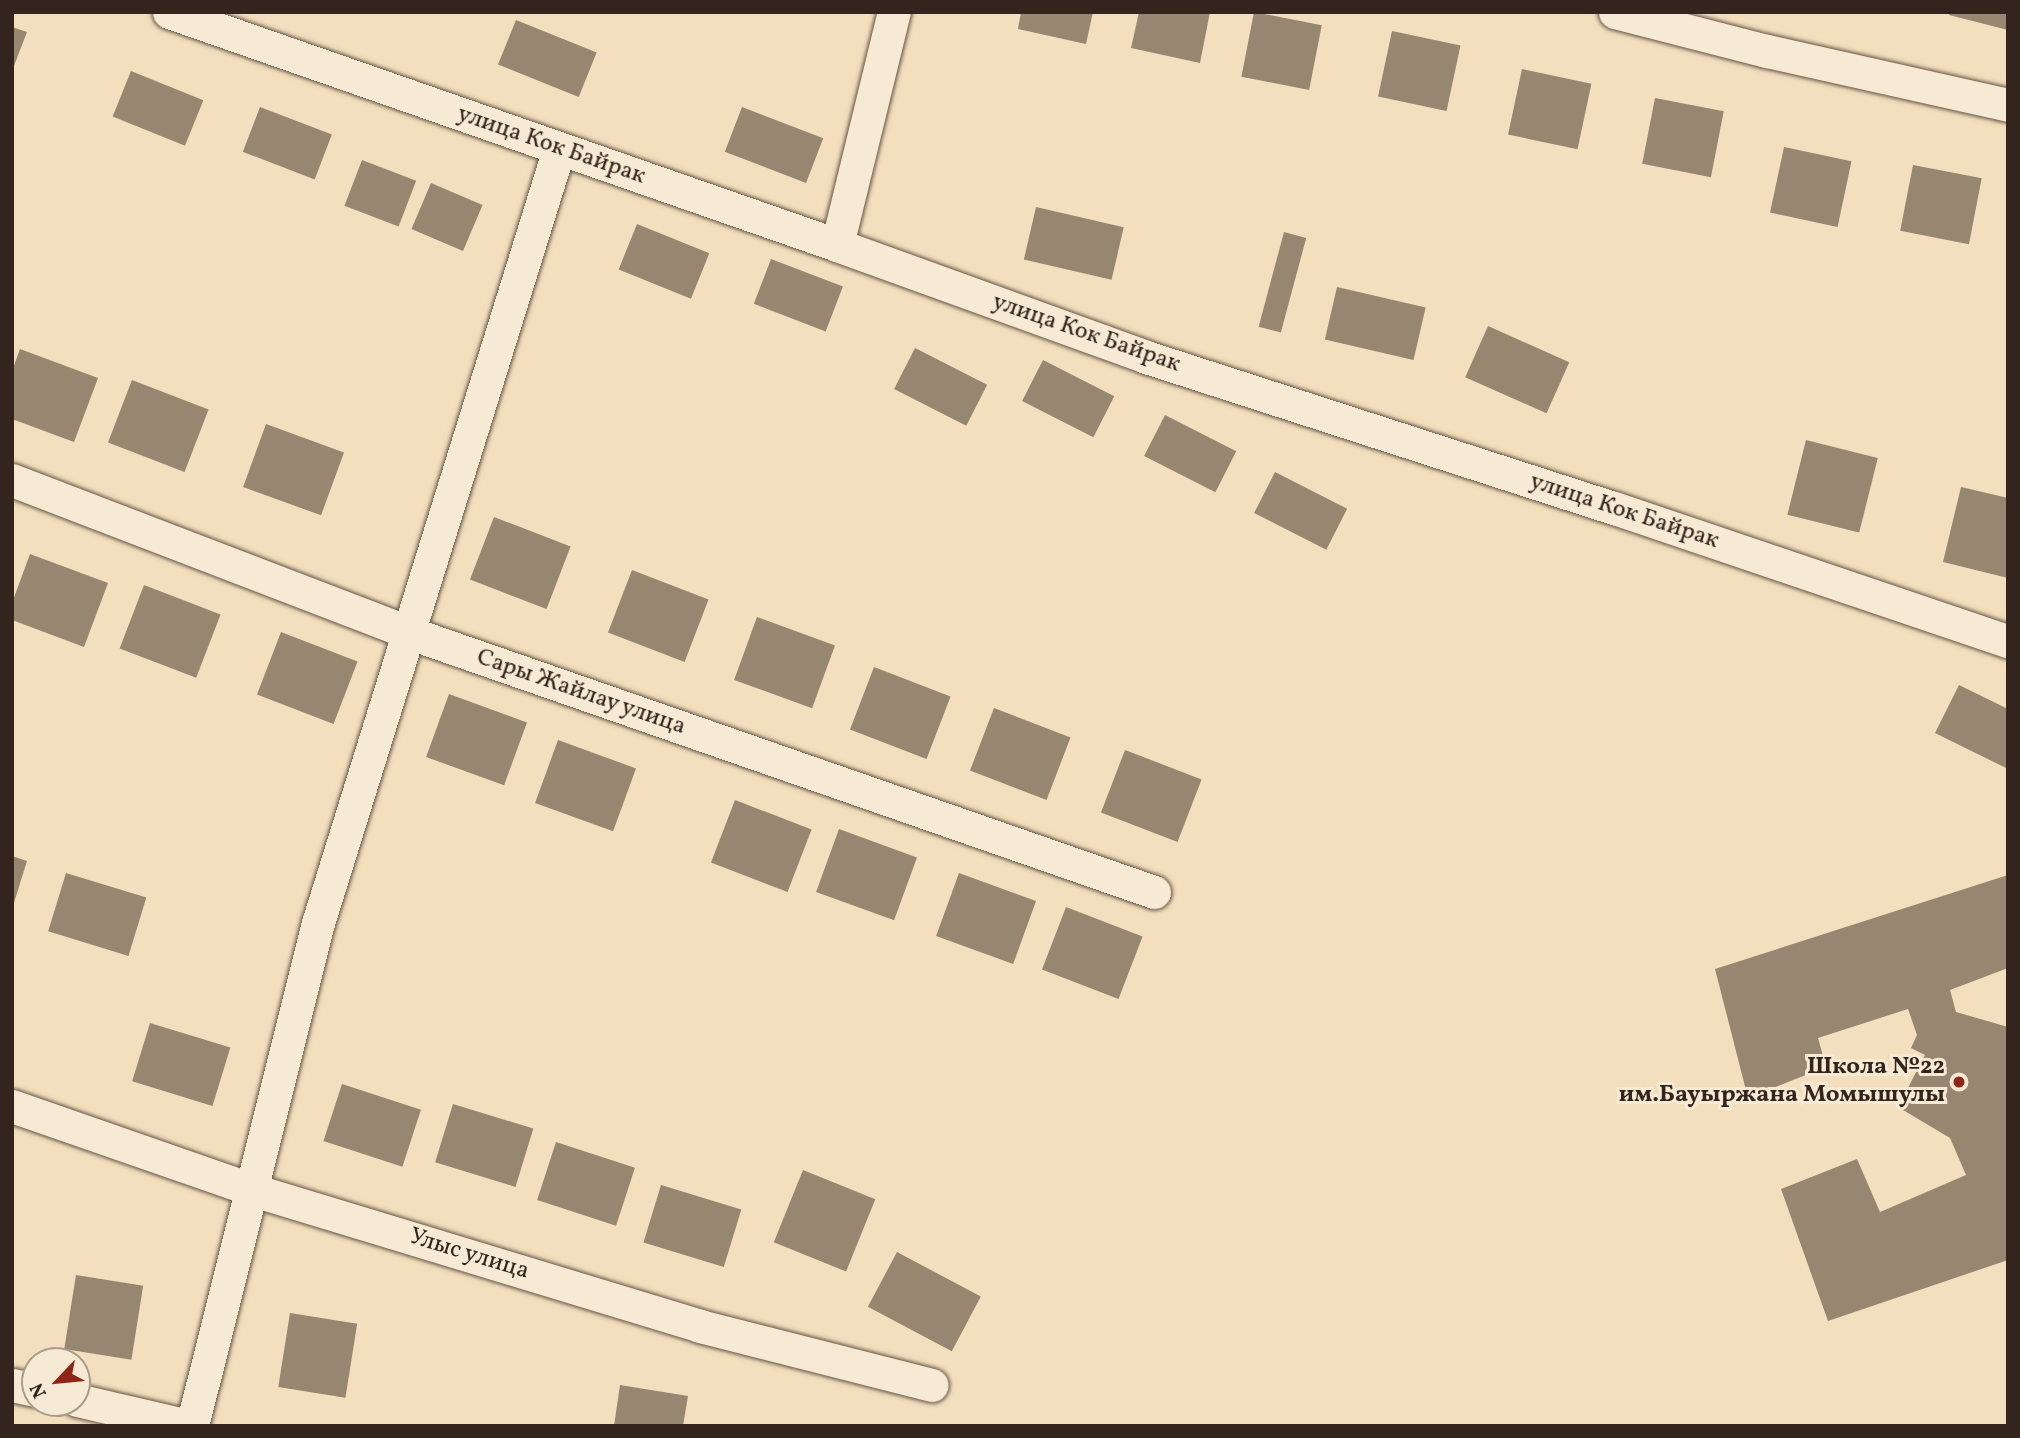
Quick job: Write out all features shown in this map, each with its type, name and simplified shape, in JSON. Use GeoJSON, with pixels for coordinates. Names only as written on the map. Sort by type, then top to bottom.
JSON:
{"type":"FeatureCollection","features":[{"type":"Feature","properties":{"kind":"street","name":"улица Кок Байрак"},"geometry":{"type":"LineString","coordinates":[[169,12],[837,244],[1146,356],[1615,508],[2008,641]]}},
{"type":"Feature","properties":{"kind":"street"},"geometry":{"type":"LineString","coordinates":[[837,244],[894,12]]}},
{"type":"Feature","properties":{"kind":"street"},"geometry":{"type":"LineString","coordinates":[[1615,12],[1767,51],[2008,105]]}},
{"type":"Feature","properties":{"kind":"street"},"geometry":{"type":"LineString","coordinates":[[91,1403],[191,1426],[253,1190],[318,923],[559,149]]}},
{"type":"Feature","properties":{"kind":"street","name":"Сары Жайлау улица"},"geometry":{"type":"LineString","coordinates":[[12,480],[408,632],[1154,892]]}},
{"type":"Feature","properties":{"kind":"street","name":"Улыс улица"},"geometry":{"type":"LineString","coordinates":[[12,1106],[253,1190],[700,1326],[932,1385]]}},
{"type":"Feature","properties":{"kind":"building"},"geometry":{"type":"Polygon","coordinates":[[[1021,12],[1093,12],[1086,44],[1018,29],[1021,12]]]}},
{"type":"Feature","properties":{"kind":"building"},"geometry":{"type":"Polygon","coordinates":[[[1139,12],[1210,12],[1200,63],[1131,48],[1139,12]]]}},
{"type":"Feature","properties":{"kind":"building"},"geometry":{"type":"Polygon","coordinates":[[[1254,12],[1322,25],[1309,90],[1241,77],[1254,12]]]}},
{"type":"Feature","properties":{"kind":"building"},"geometry":{"type":"Polygon","coordinates":[[[1950,12],[2008,12],[2008,30],[1949,15],[1950,12]]]}},
{"type":"Feature","properties":{"kind":"building"},"geometry":{"type":"Polygon","coordinates":[[[516,20],[597,53],[579,97],[498,65],[516,20]]]}},
{"type":"Feature","properties":{"kind":"building"},"geometry":{"type":"Polygon","coordinates":[[[12,27],[27,32],[12,71],[12,27]]]}},
{"type":"Feature","properties":{"kind":"building"},"geometry":{"type":"Polygon","coordinates":[[[1392,31],[1460,46],[1447,111],[1378,97],[1392,31]]]}},
{"type":"Feature","properties":{"kind":"building"},"geometry":{"type":"Polygon","coordinates":[[[1522,69],[1591,84],[1578,149],[1508,135],[1522,69]]]}},
{"type":"Feature","properties":{"kind":"building"},"geometry":{"type":"Polygon","coordinates":[[[131,71],[203,100],[185,146],[113,116],[131,71]]]}},
{"type":"Feature","properties":{"kind":"building"},"geometry":{"type":"Polygon","coordinates":[[[1655,98],[1724,111],[1711,177],[1642,164],[1655,98]]]}},
{"type":"Feature","properties":{"kind":"building"},"geometry":{"type":"Polygon","coordinates":[[[260,107],[332,135],[315,179],[243,152],[260,107]]]}},
{"type":"Feature","properties":{"kind":"building"},"geometry":{"type":"Polygon","coordinates":[[[742,107],[823,138],[806,183],[725,152],[742,107]]]}},
{"type":"Feature","properties":{"kind":"building"},"geometry":{"type":"Polygon","coordinates":[[[1784,147],[1851,161],[1838,227],[1770,213],[1784,147]]]}},
{"type":"Feature","properties":{"kind":"building"},"geometry":{"type":"Polygon","coordinates":[[[362,160],[416,181],[399,227],[344,206],[362,160]]]}},
{"type":"Feature","properties":{"kind":"building"},"geometry":{"type":"Polygon","coordinates":[[[1913,165],[1982,178],[1969,244],[1900,231],[1913,165]]]}},
{"type":"Feature","properties":{"kind":"building"},"geometry":{"type":"Polygon","coordinates":[[[431,183],[483,205],[463,251],[411,229],[431,183]]]}},
{"type":"Feature","properties":{"kind":"building"},"geometry":{"type":"Polygon","coordinates":[[[1036,207],[1124,227],[1112,280],[1024,260],[1036,207]]]}},
{"type":"Feature","properties":{"kind":"building"},"geometry":{"type":"Polygon","coordinates":[[[637,224],[709,253],[691,299],[619,269],[637,224]]]}},
{"type":"Feature","properties":{"kind":"building"},"geometry":{"type":"Polygon","coordinates":[[[1284,232],[1306,238],[1281,333],[1259,327],[1284,232]]]}},
{"type":"Feature","properties":{"kind":"building"},"geometry":{"type":"Polygon","coordinates":[[[771,259],[843,287],[826,331],[754,304],[771,259]]]}},
{"type":"Feature","properties":{"kind":"building"},"geometry":{"type":"Polygon","coordinates":[[[1337,287],[1426,307],[1414,360],[1325,340],[1337,287]]]}},
{"type":"Feature","properties":{"kind":"building"},"geometry":{"type":"Polygon","coordinates":[[[1488,326],[1569,362],[1547,413],[1465,377],[1488,326]]]}},
{"type":"Feature","properties":{"kind":"building"},"geometry":{"type":"Polygon","coordinates":[[[915,348],[987,385],[966,426],[894,389],[915,348]]]}},
{"type":"Feature","properties":{"kind":"building"},"geometry":{"type":"Polygon","coordinates":[[[20,349],[98,378],[74,442],[12,419],[12,371],[20,349]]]}},
{"type":"Feature","properties":{"kind":"building"},"geometry":{"type":"Polygon","coordinates":[[[1043,360],[1114,396],[1093,437],[1022,401],[1043,360]]]}},
{"type":"Feature","properties":{"kind":"building"},"geometry":{"type":"Polygon","coordinates":[[[132,380],[209,409],[185,472],[108,443],[132,380]]]}},
{"type":"Feature","properties":{"kind":"building"},"geometry":{"type":"Polygon","coordinates":[[[1165,415],[1236,451],[1215,492],[1144,456],[1165,415]]]}},
{"type":"Feature","properties":{"kind":"building"},"geometry":{"type":"Polygon","coordinates":[[[266,424],[344,452],[321,515],[243,487],[266,424]]]}},
{"type":"Feature","properties":{"kind":"building"},"geometry":{"type":"Polygon","coordinates":[[[1806,440],[1878,458],[1859,533],[1787,515],[1806,440]]]}},
{"type":"Feature","properties":{"kind":"building"},"geometry":{"type":"Polygon","coordinates":[[[1275,472],[1347,509],[1326,550],[1254,513],[1275,472]]]}},
{"type":"Feature","properties":{"kind":"building"},"geometry":{"type":"Polygon","coordinates":[[[1961,487],[2008,498],[2008,578],[1943,562],[1961,487]]]}},
{"type":"Feature","properties":{"kind":"building"},"geometry":{"type":"Polygon","coordinates":[[[494,517],[571,546],[547,609],[470,580],[494,517]]]}},
{"type":"Feature","properties":{"kind":"building"},"geometry":{"type":"Polygon","coordinates":[[[30,554],[108,583],[84,647],[12,620],[12,603],[30,554]]]}},
{"type":"Feature","properties":{"kind":"building"},"geometry":{"type":"Polygon","coordinates":[[[632,570],[709,599],[685,662],[608,633],[632,570]]]}},
{"type":"Feature","properties":{"kind":"building"},"geometry":{"type":"Polygon","coordinates":[[[144,585],[221,614],[196,678],[120,648],[144,585]]]}},
{"type":"Feature","properties":{"kind":"building"},"geometry":{"type":"Polygon","coordinates":[[[757,617],[835,645],[812,708],[734,680],[757,617]]]}},
{"type":"Feature","properties":{"kind":"building"},"geometry":{"type":"Polygon","coordinates":[[[281,632],[358,661],[334,724],[257,695],[281,632]]]}},
{"type":"Feature","properties":{"kind":"building"},"geometry":{"type":"Polygon","coordinates":[[[874,667],[951,696],[927,759],[850,730],[874,667]]]}},
{"type":"Feature","properties":{"kind":"building"},"geometry":{"type":"Polygon","coordinates":[[[1959,685],[2008,709],[2006,768],[1935,733],[1959,685]]]}},
{"type":"Feature","properties":{"kind":"building"},"geometry":{"type":"Polygon","coordinates":[[[449,694],[527,722],[504,785],[426,757],[449,694]]]}},
{"type":"Feature","properties":{"kind":"building"},"geometry":{"type":"Polygon","coordinates":[[[994,708],[1071,737],[1047,800],[970,771],[994,708]]]}},
{"type":"Feature","properties":{"kind":"building"},"geometry":{"type":"Polygon","coordinates":[[[558,740],[636,768],[613,831],[535,803],[558,740]]]}},
{"type":"Feature","properties":{"kind":"building"},"geometry":{"type":"Polygon","coordinates":[[[1125,750],[1202,779],[1178,842],[1101,813],[1125,750]]]}},
{"type":"Feature","properties":{"kind":"building"},"geometry":{"type":"Polygon","coordinates":[[[735,800],[812,829],[788,892],[711,863],[735,800]]]}},
{"type":"Feature","properties":{"kind":"building"},"geometry":{"type":"Polygon","coordinates":[[[839,829],[917,857],[894,920],[816,892],[839,829]]]}},
{"type":"Feature","properties":{"kind":"building"},"geometry":{"type":"Polygon","coordinates":[[[12,856],[27,861],[13,906],[12,906],[12,856]]]}},
{"type":"Feature","properties":{"kind":"building"},"geometry":{"type":"Polygon","coordinates":[[[66,873],[146,898],[128,956],[48,931],[66,873]]]}},
{"type":"Feature","properties":{"kind":"building"},"geometry":{"type":"Polygon","coordinates":[[[959,873],[1036,901],[1013,964],[936,936],[959,873]]]}},
{"type":"Feature","properties":{"kind":"building","name":"Школа №22 им.Бауыржана Момышулы"},"geometry":{"type":"Polygon","coordinates":[[[2008,875],[2008,968],[1950,990],[1956,1012],[2008,1027],[2008,1260],[1828,1321],[1781,1189],[1857,1159],[1880,1212],[1966,1175],[1950,1138],[1898,1107],[1925,1055],[1911,1048],[1917,1035],[1908,1009],[1818,1038],[1826,1067],[1748,1098],[1715,969],[2008,875]]]}},
{"type":"Feature","properties":{"kind":"building"},"geometry":{"type":"Polygon","coordinates":[[[1066,907],[1143,936],[1119,999],[1042,970],[1066,907]]]}},
{"type":"Feature","properties":{"kind":"building"},"geometry":{"type":"Polygon","coordinates":[[[150,1023],[230,1048],[212,1106],[132,1081],[150,1023]]]}},
{"type":"Feature","properties":{"kind":"building"},"geometry":{"type":"Polygon","coordinates":[[[342,1084],[421,1110],[402,1167],[323,1141],[342,1084]]]}},
{"type":"Feature","properties":{"kind":"building"},"geometry":{"type":"Polygon","coordinates":[[[453,1104],[533,1129],[515,1187],[435,1162],[453,1104]]]}},
{"type":"Feature","properties":{"kind":"building"},"geometry":{"type":"Polygon","coordinates":[[[556,1142],[635,1168],[616,1226],[537,1200],[556,1142]]]}},
{"type":"Feature","properties":{"kind":"building"},"geometry":{"type":"Polygon","coordinates":[[[803,1170],[875,1199],[846,1272],[774,1242],[803,1170]]]}},
{"type":"Feature","properties":{"kind":"building"},"geometry":{"type":"Polygon","coordinates":[[[661,1185],[741,1210],[724,1267],[643,1242],[661,1185]]]}},
{"type":"Feature","properties":{"kind":"building"},"geometry":{"type":"Polygon","coordinates":[[[897,1252],[981,1297],[952,1351],[868,1307],[897,1252]]]}},
{"type":"Feature","properties":{"kind":"building"},"geometry":{"type":"Polygon","coordinates":[[[76,1275],[143,1286],[131,1360],[91,1353],[91,1347],[65,1347],[76,1275]]]}},
{"type":"Feature","properties":{"kind":"building"},"geometry":{"type":"Polygon","coordinates":[[[290,1313],[357,1324],[345,1398],[278,1387],[290,1313]]]}},
{"type":"Feature","properties":{"kind":"building"},"geometry":{"type":"Polygon","coordinates":[[[620,1385],[688,1396],[683,1426],[614,1426],[620,1385]]]}},
{"type":"Feature","properties":{"kind":"place","name":"Школа №22 им.Бауыржана Момышулы"},"geometry":{"type":"Point","coordinates":[1959,1082]}}]}
